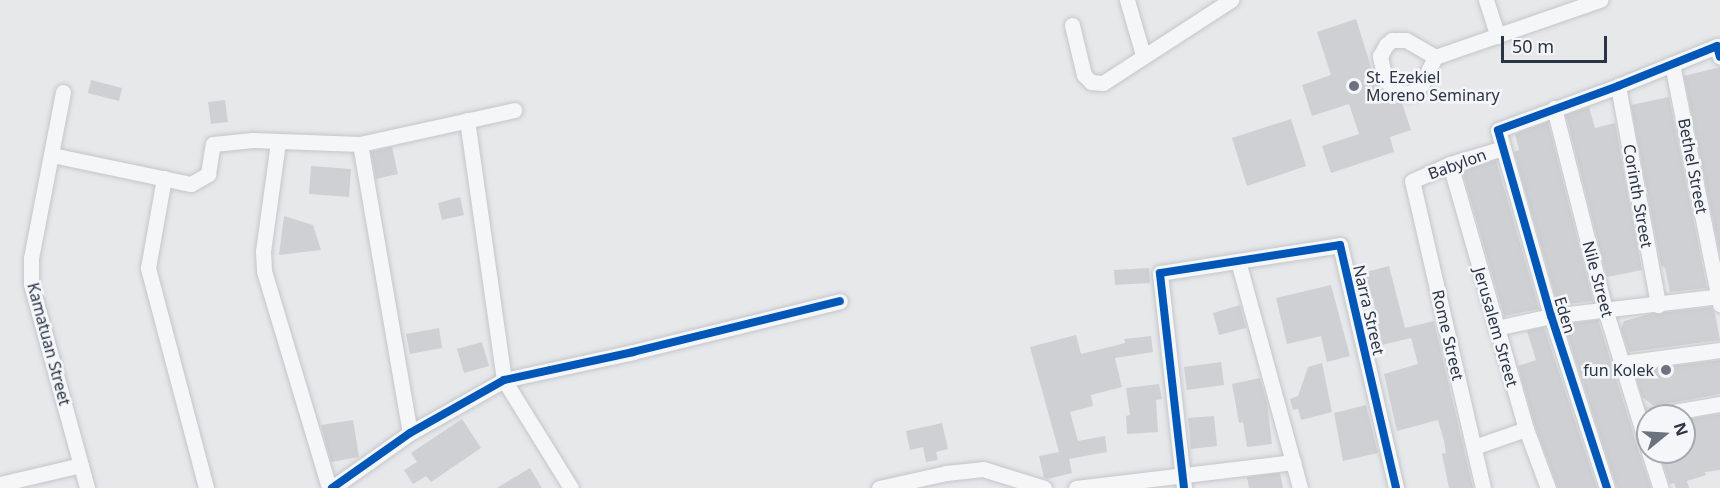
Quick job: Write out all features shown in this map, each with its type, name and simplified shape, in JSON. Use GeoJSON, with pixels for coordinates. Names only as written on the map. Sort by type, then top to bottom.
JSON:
{"type":"FeatureCollection","features":[{"type":"Feature","properties":{"kind":"street"},"geometry":{"type":"LineString","coordinates":[[1127,0],[1143,55]]}},
{"type":"Feature","properties":{"kind":"street"},"geometry":{"type":"LineString","coordinates":[[1072,25],[1084,75],[1090,82],[1103,82],[1231,0]]}},
{"type":"Feature","properties":{"kind":"street"},"geometry":{"type":"LineString","coordinates":[[1486,0],[1498,36]]}},
{"type":"Feature","properties":{"kind":"street"},"geometry":{"type":"LineString","coordinates":[[1435,57],[1600,0]]}},
{"type":"Feature","properties":{"kind":"street"},"geometry":{"type":"LineString","coordinates":[[1503,148],[1498,130],[1618,86],[1717,46],[1720,57]]}},
{"type":"Feature","properties":{"kind":"street","name":"Bethel Street"},"geometry":{"type":"LineString","coordinates":[[1672,64],[1719,299]]}},
{"type":"Feature","properties":{"kind":"street","name":"Corinth Street"},"geometry":{"type":"LineString","coordinates":[[1618,86],[1658,305]]}},
{"type":"Feature","properties":{"kind":"street","name":"Kamatuan Street"},"geometry":{"type":"LineString","coordinates":[[63,92],[31,258],[31,284],[87,488]]}},
{"type":"Feature","properties":{"kind":"street","name":"Nile Street"},"geometry":{"type":"LineString","coordinates":[[1554,108],[1605,309],[1623,363],[1640,404]]}},
{"type":"Feature","properties":{"kind":"street"},"geometry":{"type":"LineString","coordinates":[[52,155],[191,184],[208,174],[213,144],[253,140],[360,144],[514,110]]}},
{"type":"Feature","properties":{"kind":"street"},"geometry":{"type":"LineString","coordinates":[[466,120],[504,380],[571,488]]}},
{"type":"Feature","properties":{"kind":"street"},"geometry":{"type":"LineString","coordinates":[[278,142],[262,251],[264,272],[331,488],[410,433],[504,380],[633,352],[840,301]]}},
{"type":"Feature","properties":{"kind":"street"},"geometry":{"type":"LineString","coordinates":[[360,144],[410,433]]}},
{"type":"Feature","properties":{"kind":"street","name":"Babylon"},"geometry":{"type":"LineString","coordinates":[[1412,182],[1450,164],[1503,148]]}},
{"type":"Feature","properties":{"kind":"street","name":"Eden"},"geometry":{"type":"LineString","coordinates":[[1503,148],[1551,316],[1607,488]]}},
{"type":"Feature","properties":{"kind":"street","name":"Jerusalem Street"},"geometry":{"type":"LineString","coordinates":[[1450,164],[1526,429],[1548,488]]}},
{"type":"Feature","properties":{"kind":"street"},"geometry":{"type":"LineString","coordinates":[[164,178],[148,268],[206,488]]}},
{"type":"Feature","properties":{"kind":"street","name":"Rome Street"},"geometry":{"type":"LineString","coordinates":[[1412,182],[1483,488]]}},
{"type":"Feature","properties":{"kind":"street","name":"Narra Street"},"geometry":{"type":"LineString","coordinates":[[1183,482],[1160,273],[1340,245],[1396,488]]}},
{"type":"Feature","properties":{"kind":"street"},"geometry":{"type":"LineString","coordinates":[[1238,261],[1300,488]]}},
{"type":"Feature","properties":{"kind":"street"},"geometry":{"type":"LineString","coordinates":[[1496,328],[1551,316],[1719,299]]}},
{"type":"Feature","properties":{"kind":"street"},"geometry":{"type":"LineString","coordinates":[[1623,363],[1720,350]]}},
{"type":"Feature","properties":{"kind":"street"},"geometry":{"type":"LineString","coordinates":[[1696,408],[1720,404]]}},
{"type":"Feature","properties":{"kind":"street"},"geometry":{"type":"LineString","coordinates":[[1474,447],[1526,429]]}},
{"type":"Feature","properties":{"kind":"street"},"geometry":{"type":"LineString","coordinates":[[1076,488],[1183,482],[1293,462]]}},
{"type":"Feature","properties":{"kind":"street"},"geometry":{"type":"LineString","coordinates":[[1653,464],[1661,488]]}},
{"type":"Feature","properties":{"kind":"street"},"geometry":{"type":"LineString","coordinates":[[0,484],[81,465]]}},
{"type":"Feature","properties":{"kind":"street"},"geometry":{"type":"LineString","coordinates":[[879,488],[947,481],[983,469],[1044,488]]}},
{"type":"Feature","properties":{"kind":"building"},"geometry":{"type":"Polygon","coordinates":[[[1356,19],[1376,83],[1387,96],[1390,104],[1402,103],[1411,130],[1390,137],[1394,152],[1331,173],[1322,146],[1359,134],[1349,104],[1312,116],[1302,85],[1331,75],[1317,32],[1356,19]]]}},
{"type":"Feature","properties":{"kind":"building"},"geometry":{"type":"Polygon","coordinates":[[[1720,67],[1720,254],[1684,76],[1720,67]]]}},
{"type":"Feature","properties":{"kind":"building"},"geometry":{"type":"Polygon","coordinates":[[[91,80],[122,88],[119,101],[88,93],[91,80]]]}},
{"type":"Feature","properties":{"kind":"building"},"geometry":{"type":"Polygon","coordinates":[[[1669,97],[1707,288],[1670,292],[1665,268],[1661,265],[1631,105],[1669,97]]]}},
{"type":"Feature","properties":{"kind":"building"},"geometry":{"type":"Polygon","coordinates":[[[225,100],[228,122],[211,124],[208,102],[225,100]]]}},
{"type":"Feature","properties":{"kind":"building"},"geometry":{"type":"Polygon","coordinates":[[[1589,107],[1595,128],[1615,123],[1642,270],[1607,277],[1566,115],[1589,107]]]}},
{"type":"Feature","properties":{"kind":"building"},"geometry":{"type":"Polygon","coordinates":[[[1291,119],[1306,166],[1247,186],[1232,138],[1291,119]]]}},
{"type":"Feature","properties":{"kind":"building"},"geometry":{"type":"Polygon","coordinates":[[[1548,122],[1593,301],[1558,305],[1514,152],[1519,150],[1515,134],[1548,122]]]}},
{"type":"Feature","properties":{"kind":"building"},"geometry":{"type":"Polygon","coordinates":[[[392,147],[398,174],[376,179],[371,152],[392,147]]]}},
{"type":"Feature","properties":{"kind":"building"},"geometry":{"type":"Polygon","coordinates":[[[1496,160],[1539,309],[1504,316],[1462,170],[1496,160]]]}},
{"type":"Feature","properties":{"kind":"building"},"geometry":{"type":"Polygon","coordinates":[[[311,166],[351,169],[349,197],[309,194],[311,166]]]}},
{"type":"Feature","properties":{"kind":"building"},"geometry":{"type":"Polygon","coordinates":[[[460,197],[464,215],[442,220],[438,203],[460,197]]]}},
{"type":"Feature","properties":{"kind":"building"},"geometry":{"type":"Polygon","coordinates":[[[284,216],[313,225],[321,250],[279,255],[284,216]]]}},
{"type":"Feature","properties":{"kind":"building"},"geometry":{"type":"Polygon","coordinates":[[[1389,266],[1405,328],[1434,321],[1473,488],[1449,488],[1442,454],[1446,453],[1438,420],[1397,431],[1384,374],[1418,364],[1411,338],[1382,345],[1373,298],[1366,300],[1358,274],[1389,266]]]}},
{"type":"Feature","properties":{"kind":"building"},"geometry":{"type":"Polygon","coordinates":[[[1149,268],[1150,283],[1115,285],[1114,270],[1149,268]]]}},
{"type":"Feature","properties":{"kind":"building"},"geometry":{"type":"Polygon","coordinates":[[[1331,285],[1350,356],[1327,362],[1321,336],[1287,344],[1276,298],[1331,285]]]}},
{"type":"Feature","properties":{"kind":"building"},"geometry":{"type":"Polygon","coordinates":[[[1240,305],[1246,328],[1219,335],[1213,313],[1240,305]]]}},
{"type":"Feature","properties":{"kind":"building"},"geometry":{"type":"Polygon","coordinates":[[[1711,307],[1715,314],[1720,340],[1629,352],[1621,329],[1624,321],[1650,314],[1711,307]]]}},
{"type":"Feature","properties":{"kind":"building"},"geometry":{"type":"Polygon","coordinates":[[[1598,320],[1636,442],[1636,464],[1643,464],[1651,488],[1617,488],[1564,324],[1598,320]]]}},
{"type":"Feature","properties":{"kind":"building"},"geometry":{"type":"Polygon","coordinates":[[[1544,327],[1597,488],[1558,488],[1535,426],[1518,366],[1536,360],[1527,331],[1544,327]]]}},
{"type":"Feature","properties":{"kind":"building"},"geometry":{"type":"Polygon","coordinates":[[[439,328],[442,348],[410,354],[406,334],[439,328]]]}},
{"type":"Feature","properties":{"kind":"building"},"geometry":{"type":"Polygon","coordinates":[[[1076,335],[1081,354],[1125,343],[1124,339],[1151,336],[1153,352],[1115,358],[1122,387],[1091,395],[1093,406],[1070,412],[1078,441],[1105,436],[1107,452],[1069,459],[1072,473],[1048,479],[1044,478],[1039,456],[1059,452],[1030,347],[1076,335]]]}},
{"type":"Feature","properties":{"kind":"building"},"geometry":{"type":"Polygon","coordinates":[[[482,342],[489,366],[464,373],[457,349],[482,342]]]}},
{"type":"Feature","properties":{"kind":"building"},"geometry":{"type":"Polygon","coordinates":[[[1720,360],[1720,394],[1665,404],[1651,404],[1642,397],[1634,371],[1720,360]]]}},
{"type":"Feature","properties":{"kind":"building"},"geometry":{"type":"Polygon","coordinates":[[[1221,362],[1224,385],[1187,390],[1184,367],[1221,362]]]}},
{"type":"Feature","properties":{"kind":"building"},"geometry":{"type":"Polygon","coordinates":[[[1322,363],[1332,412],[1301,420],[1298,409],[1293,410],[1290,399],[1298,396],[1308,367],[1322,363]]]}},
{"type":"Feature","properties":{"kind":"building"},"geometry":{"type":"Polygon","coordinates":[[[1260,378],[1267,403],[1272,444],[1247,447],[1243,422],[1239,423],[1232,384],[1260,378]]]}},
{"type":"Feature","properties":{"kind":"building"},"geometry":{"type":"Polygon","coordinates":[[[1159,384],[1162,399],[1156,400],[1158,432],[1127,434],[1126,416],[1130,415],[1126,388],[1159,384]]]}},
{"type":"Feature","properties":{"kind":"building"},"geometry":{"type":"Polygon","coordinates":[[[1366,405],[1378,453],[1343,461],[1334,413],[1366,405]]]}},
{"type":"Feature","properties":{"kind":"building"},"geometry":{"type":"Polygon","coordinates":[[[1720,414],[1720,470],[1705,472],[1706,475],[1687,481],[1689,488],[1676,488],[1674,483],[1670,484],[1663,464],[1696,464],[1696,418],[1720,414]]]}},
{"type":"Feature","properties":{"kind":"building"},"geometry":{"type":"Polygon","coordinates":[[[1214,416],[1217,446],[1191,449],[1188,418],[1214,416]]]}},
{"type":"Feature","properties":{"kind":"building"},"geometry":{"type":"Polygon","coordinates":[[[462,419],[481,448],[431,482],[426,476],[413,484],[404,470],[417,462],[411,453],[462,419]]]}},
{"type":"Feature","properties":{"kind":"building"},"geometry":{"type":"Polygon","coordinates":[[[353,420],[359,457],[331,462],[321,425],[353,420]]]}},
{"type":"Feature","properties":{"kind":"building"},"geometry":{"type":"Polygon","coordinates":[[[942,423],[948,449],[936,452],[938,460],[926,462],[923,447],[910,450],[906,431],[942,423]]]}},
{"type":"Feature","properties":{"kind":"building"},"geometry":{"type":"Polygon","coordinates":[[[530,468],[542,488],[497,488],[530,468]]]}},
{"type":"Feature","properties":{"kind":"building"},"geometry":{"type":"Polygon","coordinates":[[[1280,473],[1283,488],[1249,488],[1247,477],[1280,473]]]}},
{"type":"Feature","properties":{"kind":"cycle path"},"geometry":{"type":"LineString","coordinates":[[1607,488],[1551,316],[1498,130],[1618,86],[1717,46],[1720,57]]}},
{"type":"Feature","properties":{"kind":"cycle path"},"geometry":{"type":"LineString","coordinates":[[1184,488],[1160,273],[1340,245],[1396,488]]}},
{"type":"Feature","properties":{"kind":"cycle path"},"geometry":{"type":"LineString","coordinates":[[332,488],[410,433],[504,380],[633,352],[840,301]]}},
{"type":"Feature","properties":{"kind":"place","name":"St. Ezekiel Moreno Seminary"},"geometry":{"type":"Point","coordinates":[1354,86]}},
{"type":"Feature","properties":{"kind":"place","name":"fun Kolek"},"geometry":{"type":"Point","coordinates":[1666,370]}}]}
